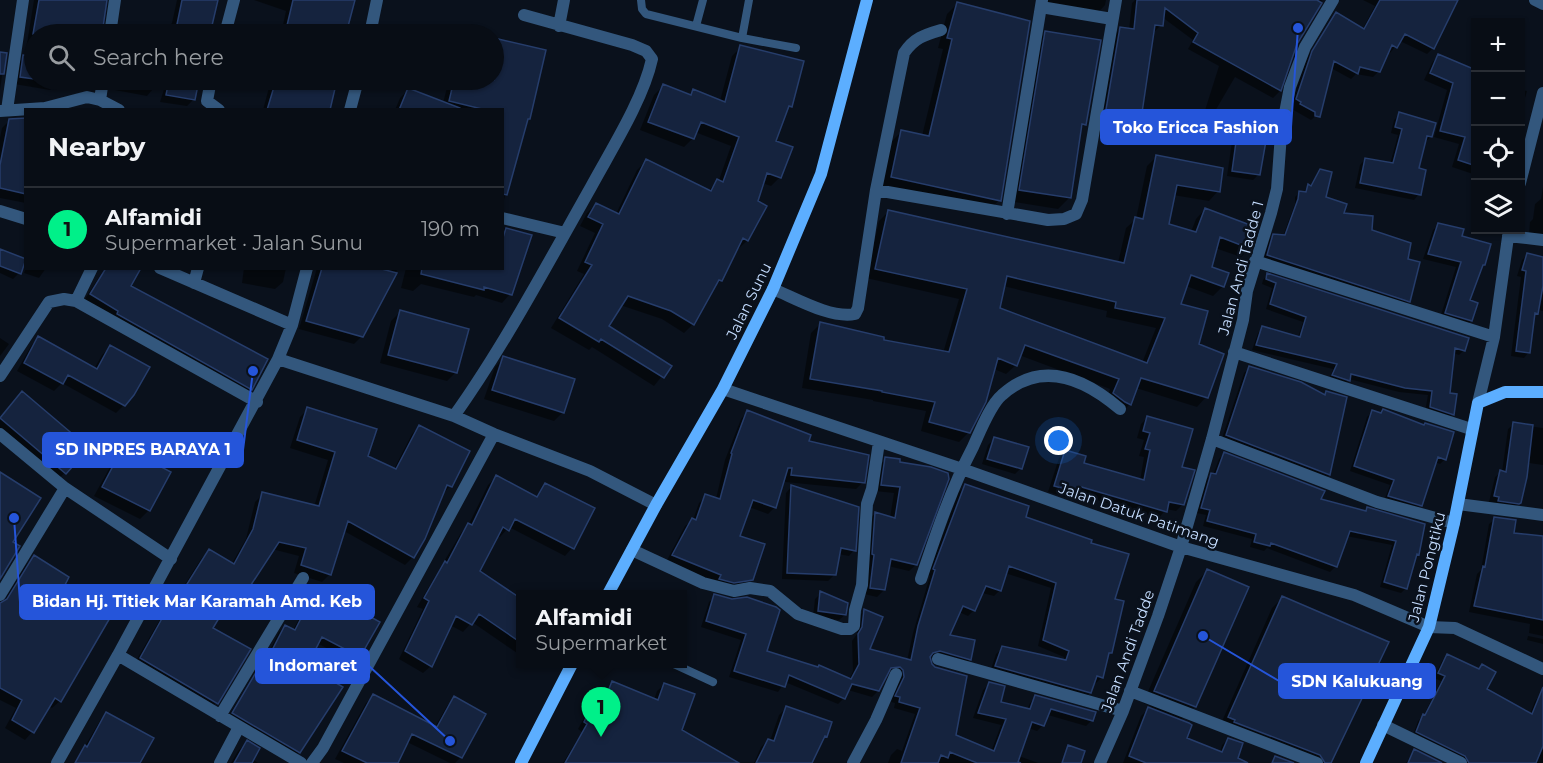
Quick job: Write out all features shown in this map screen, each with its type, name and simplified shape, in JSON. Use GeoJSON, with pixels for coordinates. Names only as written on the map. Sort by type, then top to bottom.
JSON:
{"type":"FeatureCollection","features":[{"type":"Feature","properties":{"kind":"main road","name":"Jalan Sunu"},"geometry":{"type":"LineString","coordinates":[[610,590],[723,389],[773,289],[821,174],[867,0]]}},
{"type":"Feature","properties":{"kind":"main road"},"geometry":{"type":"LineString","coordinates":[[1478,403],[1505,392],[1543,392]]}},
{"type":"Feature","properties":{"kind":"main road","name":"Jalan Pongtiku"},"geometry":{"type":"LineString","coordinates":[[1366,763],[1430,627],[1478,403]]}},
{"type":"Feature","properties":{"kind":"main road"},"geometry":{"type":"LineString","coordinates":[[521,763],[569,668]]}},
{"type":"Feature","properties":{"kind":"street"},"geometry":{"type":"LineString","coordinates":[[23,0],[3,110],[24,109]]}},
{"type":"Feature","properties":{"kind":"street"},"geometry":{"type":"LineString","coordinates":[[111,24],[115,0]]}},
{"type":"Feature","properties":{"kind":"street"},"geometry":{"type":"LineString","coordinates":[[228,24],[234,0]]}},
{"type":"Feature","properties":{"kind":"street"},"geometry":{"type":"LineString","coordinates":[[372,24],[378,0]]}},
{"type":"Feature","properties":{"kind":"street"},"geometry":{"type":"LineString","coordinates":[[559,26],[564,0]]}},
{"type":"Feature","properties":{"kind":"street"},"geometry":{"type":"LineString","coordinates":[[876,190],[1048,220],[1064,219],[1076,214],[1082,200],[1116,0]]}},
{"type":"Feature","properties":{"kind":"street","name":"Jalan Andi Tadde 1"},"geometry":{"type":"LineString","coordinates":[[1180,547],[1243,320],[1247,291],[1255,261],[1277,189],[1281,134],[1290,87],[1305,46],[1333,0]]}},
{"type":"Feature","properties":{"kind":"street"},"geometry":{"type":"LineString","coordinates":[[1535,0],[1543,4]]}},
{"type":"Feature","properties":{"kind":"street"},"geometry":{"type":"LineString","coordinates":[[1007,214],[1042,3],[1113,20]]}},
{"type":"Feature","properties":{"kind":"street"},"geometry":{"type":"LineString","coordinates":[[454,416],[474,387],[565,233],[624,127],[649,73],[652,59],[646,51],[632,45],[524,15]]}},
{"type":"Feature","properties":{"kind":"street"},"geometry":{"type":"LineString","coordinates":[[773,289],[832,313],[847,316],[855,314],[858,308],[876,190],[904,53],[920,36],[941,30]]}},
{"type":"Feature","properties":{"kind":"street"},"geometry":{"type":"LineString","coordinates":[[99,100],[101,90]]}},
{"type":"Feature","properties":{"kind":"street"},"geometry":{"type":"LineString","coordinates":[[209,90],[207,101],[216,108]]}},
{"type":"Feature","properties":{"kind":"street"},"geometry":{"type":"LineString","coordinates":[[351,108],[355,90]]}},
{"type":"Feature","properties":{"kind":"street"},"geometry":{"type":"LineString","coordinates":[[1522,180],[1539,126],[1543,93]]}},
{"type":"Feature","properties":{"kind":"street"},"geometry":{"type":"LineString","coordinates":[[45,108],[87,97],[115,108]]}},
{"type":"Feature","properties":{"kind":"street"},"geometry":{"type":"LineString","coordinates":[[0,211],[24,218]]}},
{"type":"Feature","properties":{"kind":"street"},"geometry":{"type":"LineString","coordinates":[[504,218],[565,233]]}},
{"type":"Feature","properties":{"kind":"street"},"geometry":{"type":"LineString","coordinates":[[1478,403],[1494,337],[1509,234]]}},
{"type":"Feature","properties":{"kind":"street"},"geometry":{"type":"LineString","coordinates":[[1518,234],[1543,240]]}},
{"type":"Feature","properties":{"kind":"street"},"geometry":{"type":"LineString","coordinates":[[1255,261],[1494,337]]}},
{"type":"Feature","properties":{"kind":"street"},"geometry":{"type":"LineString","coordinates":[[76,301],[91,270]]}},
{"type":"Feature","properties":{"kind":"street"},"geometry":{"type":"LineString","coordinates":[[165,270],[292,325]]}},
{"type":"Feature","properties":{"kind":"street"},"geometry":{"type":"LineString","coordinates":[[194,283],[197,270]]}},
{"type":"Feature","properties":{"kind":"street"},"geometry":{"type":"LineString","coordinates":[[57,763],[171,559],[278,359],[292,325],[306,270]]}},
{"type":"Feature","properties":{"kind":"street"},"geometry":{"type":"LineString","coordinates":[[0,376],[49,302],[64,299],[76,301],[256,402]]}},
{"type":"Feature","properties":{"kind":"street"},"geometry":{"type":"LineString","coordinates":[[1234,352],[1471,429]]}},
{"type":"Feature","properties":{"kind":"street"},"geometry":{"type":"LineString","coordinates":[[278,359],[454,416],[590,471],[656,505]]}},
{"type":"Feature","properties":{"kind":"street"},"geometry":{"type":"LineString","coordinates":[[921,579],[942,516],[962,469],[1001,396],[1022,381],[1050,375],[1078,381],[1100,392],[1120,409]]}},
{"type":"Feature","properties":{"kind":"street","name":"Jalan Datuk Patimang"},"geometry":{"type":"LineString","coordinates":[[723,389],[962,469],[1180,547],[1354,595],[1430,627],[1455,628],[1543,669]]}},
{"type":"Feature","properties":{"kind":"street"},"geometry":{"type":"LineString","coordinates":[[0,434],[65,488],[171,559]]}},
{"type":"Feature","properties":{"kind":"street"},"geometry":{"type":"LineString","coordinates":[[312,763],[329,738],[494,434]]}},
{"type":"Feature","properties":{"kind":"street"},"geometry":{"type":"LineString","coordinates":[[1212,438],[1377,502],[1454,523]]}},
{"type":"Feature","properties":{"kind":"street"},"geometry":{"type":"LineString","coordinates":[[632,550],[703,583],[728,590],[750,588],[770,591],[798,614],[842,629],[850,629],[854,626],[855,610],[862,585],[865,520],[879,442]]}},
{"type":"Feature","properties":{"kind":"street"},"geometry":{"type":"LineString","coordinates":[[0,595],[65,488]]}},
{"type":"Feature","properties":{"kind":"street"},"geometry":{"type":"LineString","coordinates":[[1458,504],[1543,515]]}},
{"type":"Feature","properties":{"kind":"street","name":"Jalan Andi Tadde"},"geometry":{"type":"LineString","coordinates":[[1100,763],[1123,711],[1158,616],[1180,547]]}},
{"type":"Feature","properties":{"kind":"street"},"geometry":{"type":"LineString","coordinates":[[220,716],[303,578]]}},
{"type":"Feature","properties":{"kind":"street"},"geometry":{"type":"LineString","coordinates":[[118,655],[297,762]]}},
{"type":"Feature","properties":{"kind":"street"},"geometry":{"type":"LineString","coordinates":[[938,660],[1123,711]]}},
{"type":"Feature","properties":{"kind":"street"},"geometry":{"type":"LineString","coordinates":[[853,763],[876,720],[896,674]]}},
{"type":"Feature","properties":{"kind":"street"},"geometry":{"type":"LineString","coordinates":[[1130,691],[1317,763]]}},
{"type":"Feature","properties":{"kind":"street"},"geometry":{"type":"LineString","coordinates":[[1383,725],[1461,763]]}},
{"type":"Feature","properties":{"kind":"street"},"geometry":{"type":"LineString","coordinates":[[220,763],[239,727]]}},
{"type":"Feature","properties":{"kind":"lane"},"geometry":{"type":"LineString","coordinates":[[641,0],[640,4],[646,14],[742,38],[796,48]]}},
{"type":"Feature","properties":{"kind":"lane"},"geometry":{"type":"LineString","coordinates":[[696,26],[703,0]]}},
{"type":"Feature","properties":{"kind":"lane"},"geometry":{"type":"LineString","coordinates":[[742,38],[749,0]]}},
{"type":"Feature","properties":{"kind":"lane"},"geometry":{"type":"LineString","coordinates":[[684,668],[713,682]]}},
{"type":"Feature","properties":{"kind":"building"},"geometry":{"type":"Polygon","coordinates":[[[39,0],[107,0],[103,24],[35,24],[39,0]]]}},
{"type":"Feature","properties":{"kind":"building"},"geometry":{"type":"Polygon","coordinates":[[[182,0],[218,0],[212,24],[177,24],[182,0]]]}},
{"type":"Feature","properties":{"kind":"building"},"geometry":{"type":"Polygon","coordinates":[[[293,0],[355,0],[349,24],[287,24],[293,0]]]}},
{"type":"Feature","properties":{"kind":"building"},"geometry":{"type":"Polygon","coordinates":[[[1137,0],[1317,0],[1322,3],[1297,44],[1281,91],[1193,42],[1198,33],[1165,8],[1163,26],[1155,25],[1139,133],[1103,127],[1120,27],[1134,29],[1137,0]]]}},
{"type":"Feature","properties":{"kind":"building"},"geometry":{"type":"Polygon","coordinates":[[[1380,0],[1458,0],[1434,49],[1405,34],[1397,48],[1392,45],[1380,72],[1360,67],[1358,74],[1334,61],[1320,117],[1315,116],[1315,112],[1300,104],[1301,102],[1296,99],[1312,51],[1336,12],[1364,29],[1380,0]]]}},
{"type":"Feature","properties":{"kind":"building"},"geometry":{"type":"Polygon","coordinates":[[[957,2],[1030,21],[1001,201],[891,177],[901,130],[929,136],[952,39],[947,38],[957,2]]]}},
{"type":"Feature","properties":{"kind":"building"},"geometry":{"type":"Polygon","coordinates":[[[1045,31],[1101,40],[1086,125],[1082,124],[1071,198],[1019,190],[1045,31]]]}},
{"type":"Feature","properties":{"kind":"building"},"geometry":{"type":"Polygon","coordinates":[[[504,40],[546,50],[530,119],[528,119],[507,195],[504,194],[504,108],[478,108],[449,101],[452,90],[504,90],[504,40]]]}},
{"type":"Feature","properties":{"kind":"building"},"geometry":{"type":"Polygon","coordinates":[[[740,45],[804,61],[792,107],[789,106],[776,141],[793,147],[781,178],[767,173],[758,201],[767,206],[748,241],[743,238],[722,281],[719,280],[694,325],[671,311],[628,296],[609,326],[672,366],[664,378],[601,339],[599,342],[559,318],[592,265],[585,262],[603,224],[588,217],[596,203],[619,214],[646,159],[711,191],[717,179],[723,182],[739,137],[701,122],[694,139],[648,122],[663,84],[691,95],[693,89],[725,102],[740,45]]]}},
{"type":"Feature","properties":{"kind":"building"},"geometry":{"type":"Polygon","coordinates":[[[0,52],[7,53],[4,74],[0,74],[0,52]]]}},
{"type":"Feature","properties":{"kind":"building"},"geometry":{"type":"Polygon","coordinates":[[[1438,54],[1471,68],[1471,164],[1458,160],[1465,137],[1440,131],[1453,83],[1430,73],[1438,54]]]}},
{"type":"Feature","properties":{"kind":"building"},"geometry":{"type":"Polygon","coordinates":[[[23,55],[24,55],[24,78],[20,77],[23,55]]]}},
{"type":"Feature","properties":{"kind":"building"},"geometry":{"type":"Polygon","coordinates":[[[167,90],[197,90],[195,100],[166,95],[167,90]]]}},
{"type":"Feature","properties":{"kind":"building"},"geometry":{"type":"Polygon","coordinates":[[[273,90],[335,90],[330,108],[268,108],[273,90]]]}},
{"type":"Feature","properties":{"kind":"building"},"geometry":{"type":"Polygon","coordinates":[[[407,90],[413,90],[460,108],[400,108],[407,90]]]}},
{"type":"Feature","properties":{"kind":"building"},"geometry":{"type":"Polygon","coordinates":[[[1399,112],[1436,123],[1432,137],[1427,136],[1419,168],[1426,170],[1421,195],[1360,183],[1365,158],[1393,163],[1402,129],[1395,127],[1399,112]]]}},
{"type":"Feature","properties":{"kind":"building"},"geometry":{"type":"Polygon","coordinates":[[[1240,113],[1275,121],[1273,136],[1267,135],[1260,175],[1232,171],[1240,113]]]}},
{"type":"Feature","properties":{"kind":"building"},"geometry":{"type":"Polygon","coordinates":[[[24,118],[24,194],[0,188],[0,165],[9,119],[24,118]]]}},
{"type":"Feature","properties":{"kind":"building"},"geometry":{"type":"Polygon","coordinates":[[[1156,155],[1223,168],[1220,192],[1177,185],[1169,224],[1196,232],[1205,208],[1258,228],[1251,249],[1220,237],[1212,267],[1229,273],[1224,287],[1191,275],[1181,304],[1208,311],[1199,344],[1224,354],[1208,398],[1141,378],[1131,405],[1113,393],[1119,379],[1025,345],[1017,366],[998,358],[986,402],[970,433],[929,422],[935,402],[810,379],[820,322],[884,337],[884,340],[949,352],[967,289],[875,269],[888,210],[1124,263],[1135,217],[1143,219],[1156,155]],[[1007,276],[1000,308],[1147,363],[1165,318],[1115,308],[1116,302],[1007,276]]]}},
{"type":"Feature","properties":{"kind":"building"},"geometry":{"type":"Polygon","coordinates":[[[1320,169],[1332,172],[1326,197],[1347,204],[1344,213],[1373,216],[1372,230],[1411,243],[1408,259],[1420,262],[1410,302],[1267,255],[1273,234],[1285,235],[1299,191],[1306,192],[1308,184],[1311,186],[1320,169]]]}},
{"type":"Feature","properties":{"kind":"building"},"geometry":{"type":"Polygon","coordinates":[[[1438,223],[1464,229],[1462,236],[1491,244],[1470,300],[1478,303],[1472,321],[1445,313],[1461,262],[1428,254],[1438,223]]]}},
{"type":"Feature","properties":{"kind":"building"},"geometry":{"type":"Polygon","coordinates":[[[506,228],[532,235],[512,295],[421,274],[422,270],[504,270],[506,228]]]}},
{"type":"Feature","properties":{"kind":"building"},"geometry":{"type":"Polygon","coordinates":[[[0,249],[24,258],[21,274],[0,266],[0,249]]]}},
{"type":"Feature","properties":{"kind":"building"},"geometry":{"type":"Polygon","coordinates":[[[1527,253],[1543,257],[1543,286],[1538,314],[1535,313],[1530,353],[1516,351],[1526,271],[1522,270],[1527,253]]]}},
{"type":"Feature","properties":{"kind":"building"},"geometry":{"type":"Polygon","coordinates":[[[105,270],[140,270],[131,286],[268,359],[252,390],[117,314],[118,311],[90,294],[105,270]]]}},
{"type":"Feature","properties":{"kind":"building"},"geometry":{"type":"Polygon","coordinates":[[[321,270],[386,270],[397,273],[363,337],[306,321],[321,270]]]}},
{"type":"Feature","properties":{"kind":"building"},"geometry":{"type":"Polygon","coordinates":[[[1267,273],[1469,338],[1465,351],[1455,348],[1450,393],[1457,394],[1454,415],[1430,407],[1432,391],[1405,388],[1351,374],[1350,381],[1332,375],[1337,364],[1256,345],[1262,326],[1300,337],[1306,317],[1270,304],[1276,283],[1266,279],[1267,273]]]}},
{"type":"Feature","properties":{"kind":"building"},"geometry":{"type":"Polygon","coordinates":[[[400,310],[469,329],[457,373],[388,355],[400,310]]]}},
{"type":"Feature","properties":{"kind":"building"},"geometry":{"type":"Polygon","coordinates":[[[38,336],[97,369],[110,345],[150,367],[125,406],[68,375],[63,384],[24,363],[38,336]]]}},
{"type":"Feature","properties":{"kind":"building"},"geometry":{"type":"Polygon","coordinates":[[[503,356],[575,379],[564,413],[492,390],[503,356]]]}},
{"type":"Feature","properties":{"kind":"building"},"geometry":{"type":"Polygon","coordinates":[[[1249,366],[1301,382],[1325,395],[1326,391],[1347,397],[1330,475],[1226,435],[1249,366]]]}},
{"type":"Feature","properties":{"kind":"building"},"geometry":{"type":"Polygon","coordinates":[[[22,391],[89,448],[66,474],[0,418],[22,391]]]}},
{"type":"Feature","properties":{"kind":"building"},"geometry":{"type":"Polygon","coordinates":[[[307,407],[377,429],[368,456],[396,469],[419,425],[470,451],[452,487],[447,485],[425,539],[414,558],[348,521],[331,575],[301,565],[306,548],[279,542],[247,591],[239,585],[213,628],[251,649],[218,704],[140,658],[169,606],[172,608],[209,549],[234,564],[253,529],[262,492],[319,506],[335,452],[297,440],[307,407]]]}},
{"type":"Feature","properties":{"kind":"building"},"geometry":{"type":"Polygon","coordinates":[[[1383,409],[1424,425],[1425,423],[1454,432],[1446,460],[1438,457],[1422,506],[1388,496],[1394,480],[1354,466],[1372,410],[1381,413],[1383,409]]]}},
{"type":"Feature","properties":{"kind":"building"},"geometry":{"type":"Polygon","coordinates":[[[747,410],[811,435],[809,441],[869,455],[865,483],[791,475],[792,468],[788,468],[776,508],[753,500],[740,536],[765,544],[753,580],[734,583],[719,579],[721,575],[672,555],[692,518],[696,520],[705,494],[720,499],[731,453],[747,410]]]}},
{"type":"Feature","properties":{"kind":"building"},"geometry":{"type":"Polygon","coordinates":[[[1147,416],[1193,429],[1182,467],[1195,470],[1184,505],[1169,502],[1167,512],[1078,486],[1076,492],[1054,486],[1065,450],[1086,456],[1084,463],[1144,480],[1150,450],[1145,449],[1150,433],[1143,431],[1147,416]]]}},
{"type":"Feature","properties":{"kind":"building"},"geometry":{"type":"Polygon","coordinates":[[[1513,422],[1533,425],[1527,477],[1519,504],[1498,501],[1499,497],[1494,496],[1500,470],[1506,472],[1513,422]]]}},
{"type":"Feature","properties":{"kind":"building"},"geometry":{"type":"Polygon","coordinates":[[[994,437],[1029,447],[1022,469],[987,459],[994,437]]]}},
{"type":"Feature","properties":{"kind":"building"},"geometry":{"type":"Polygon","coordinates":[[[123,447],[171,472],[150,511],[102,487],[123,447]]]}},
{"type":"Feature","properties":{"kind":"building"},"geometry":{"type":"Polygon","coordinates":[[[1224,452],[1325,491],[1321,499],[1366,511],[1367,507],[1425,524],[1419,555],[1417,554],[1407,589],[1384,582],[1396,541],[1350,531],[1337,567],[1271,543],[1270,546],[1254,542],[1256,534],[1207,521],[1210,510],[1201,508],[1211,473],[1216,474],[1224,452]]]}},
{"type":"Feature","properties":{"kind":"building"},"geometry":{"type":"Polygon","coordinates":[[[885,457],[931,467],[948,473],[949,479],[917,565],[891,559],[885,590],[870,588],[874,555],[872,554],[875,512],[895,518],[900,487],[881,485],[885,457]]]}},
{"type":"Feature","properties":{"kind":"building"},"geometry":{"type":"Polygon","coordinates":[[[0,472],[41,498],[13,542],[20,546],[0,579],[0,472]]]}},
{"type":"Feature","properties":{"kind":"building"},"geometry":{"type":"Polygon","coordinates":[[[496,475],[537,497],[545,483],[595,508],[574,549],[515,519],[509,531],[503,527],[480,571],[516,595],[516,639],[479,614],[472,625],[456,616],[432,667],[405,651],[429,601],[424,598],[445,561],[447,563],[468,523],[472,525],[496,475]]]}},
{"type":"Feature","properties":{"kind":"building"},"geometry":{"type":"Polygon","coordinates":[[[965,484],[1029,506],[1026,517],[1092,540],[1091,543],[1129,554],[1115,599],[1124,601],[1112,653],[1109,653],[1103,678],[1097,676],[1091,693],[995,666],[1002,646],[1066,660],[1069,651],[1043,640],[1056,583],[1009,566],[1001,591],[986,586],[975,611],[963,606],[950,635],[975,640],[971,660],[940,651],[933,653],[930,657],[935,667],[967,676],[956,735],[994,751],[1006,719],[978,713],[989,682],[1005,686],[1001,702],[1030,709],[1035,695],[1096,712],[1093,721],[1051,709],[1044,726],[1032,722],[1018,762],[1021,763],[977,763],[950,752],[948,758],[941,755],[938,763],[901,763],[920,708],[899,702],[900,697],[895,696],[904,677],[900,667],[891,668],[879,691],[852,684],[845,699],[789,675],[785,687],[734,671],[746,634],[706,621],[714,594],[732,599],[747,597],[780,610],[767,651],[818,667],[819,665],[851,679],[859,664],[858,634],[862,627],[864,609],[883,617],[870,649],[911,660],[918,626],[935,570],[933,569],[965,484]]]}},
{"type":"Feature","properties":{"kind":"building"},"geometry":{"type":"Polygon","coordinates":[[[791,485],[859,507],[856,551],[841,548],[836,575],[787,573],[791,485]]]}},
{"type":"Feature","properties":{"kind":"building"},"geometry":{"type":"Polygon","coordinates":[[[1494,517],[1516,520],[1514,533],[1543,536],[1543,620],[1474,606],[1483,566],[1485,567],[1494,517]]]}},
{"type":"Feature","properties":{"kind":"building"},"geometry":{"type":"Polygon","coordinates":[[[34,555],[69,577],[65,585],[114,611],[61,702],[55,698],[34,733],[12,720],[22,700],[0,688],[0,603],[7,599],[34,555]]]}},
{"type":"Feature","properties":{"kind":"building"},"geometry":{"type":"Polygon","coordinates":[[[1207,569],[1249,587],[1196,707],[1154,691],[1207,569]]]}},
{"type":"Feature","properties":{"kind":"building"},"geometry":{"type":"Polygon","coordinates":[[[318,585],[380,622],[360,657],[322,637],[307,666],[343,687],[300,753],[232,713],[265,657],[268,658],[285,625],[295,630],[318,585]]]}},
{"type":"Feature","properties":{"kind":"building"},"geometry":{"type":"Polygon","coordinates":[[[820,591],[848,603],[846,615],[818,611],[820,591]]]}},
{"type":"Feature","properties":{"kind":"building"},"geometry":{"type":"Polygon","coordinates":[[[1282,596],[1389,642],[1331,763],[1325,763],[1320,755],[1234,722],[1235,720],[1228,717],[1282,596]]]}},
{"type":"Feature","properties":{"kind":"building"},"geometry":{"type":"Polygon","coordinates":[[[1447,654],[1479,669],[1482,664],[1496,672],[1487,689],[1532,714],[1543,687],[1543,746],[1536,763],[1469,763],[1465,756],[1416,732],[1423,714],[1425,715],[1445,676],[1438,673],[1447,654]]]}},
{"type":"Feature","properties":{"kind":"building"},"geometry":{"type":"Polygon","coordinates":[[[612,681],[658,700],[664,683],[695,694],[682,730],[739,763],[565,763],[587,724],[584,722],[590,709],[599,715],[612,681]]]}},
{"type":"Feature","properties":{"kind":"building"},"geometry":{"type":"Polygon","coordinates":[[[373,694],[437,727],[454,696],[486,714],[462,758],[412,734],[398,763],[367,763],[342,751],[373,694]]]}},
{"type":"Feature","properties":{"kind":"building"},"geometry":{"type":"Polygon","coordinates":[[[786,706],[832,722],[827,737],[825,736],[812,763],[756,763],[768,739],[774,741],[786,706]]]}},
{"type":"Feature","properties":{"kind":"building"},"geometry":{"type":"Polygon","coordinates":[[[1148,707],[1189,723],[1192,725],[1187,738],[1222,752],[1228,738],[1243,743],[1238,758],[1248,763],[1146,763],[1129,756],[1148,707]]]}},
{"type":"Feature","properties":{"kind":"building"},"geometry":{"type":"Polygon","coordinates":[[[106,712],[154,738],[140,763],[75,763],[85,745],[87,747],[106,712]]]}},
{"type":"Feature","properties":{"kind":"building"},"geometry":{"type":"Polygon","coordinates":[[[247,740],[260,748],[252,763],[234,763],[247,740]]]}},
{"type":"Feature","properties":{"kind":"building"},"geometry":{"type":"Polygon","coordinates":[[[1068,745],[1085,751],[1081,763],[1062,763],[1068,745]]]}},
{"type":"Feature","properties":{"kind":"building"},"geometry":{"type":"Polygon","coordinates":[[[1414,749],[1442,763],[1408,763],[1414,749]]]}},
{"type":"Feature","properties":{"kind":"building"},"geometry":{"type":"Polygon","coordinates":[[[1275,756],[1294,763],[1272,763],[1275,756]]]}},
{"type":"Feature","properties":{"kind":"place","name":"Toko Ericca Fashion"},"geometry":{"type":"Point","coordinates":[1298,28]}},
{"type":"Feature","properties":{"kind":"place","name":"SD INPRES BARAYA 1"},"geometry":{"type":"Point","coordinates":[253,371]}},
{"type":"Feature","properties":{"kind":"place","name":"Bidan Hj. Titiek Mar Karamah Amd. Keb"},"geometry":{"type":"Point","coordinates":[14,518]}},
{"type":"Feature","properties":{"kind":"place","name":"SDN Kalukuang"},"geometry":{"type":"Point","coordinates":[1203,636]}},
{"type":"Feature","properties":{"kind":"place","name":"Alfamidi"},"geometry":{"type":"Point","coordinates":[601,737]}},
{"type":"Feature","properties":{"kind":"place","name":"Indomaret"},"geometry":{"type":"Point","coordinates":[450,741]}}]}
